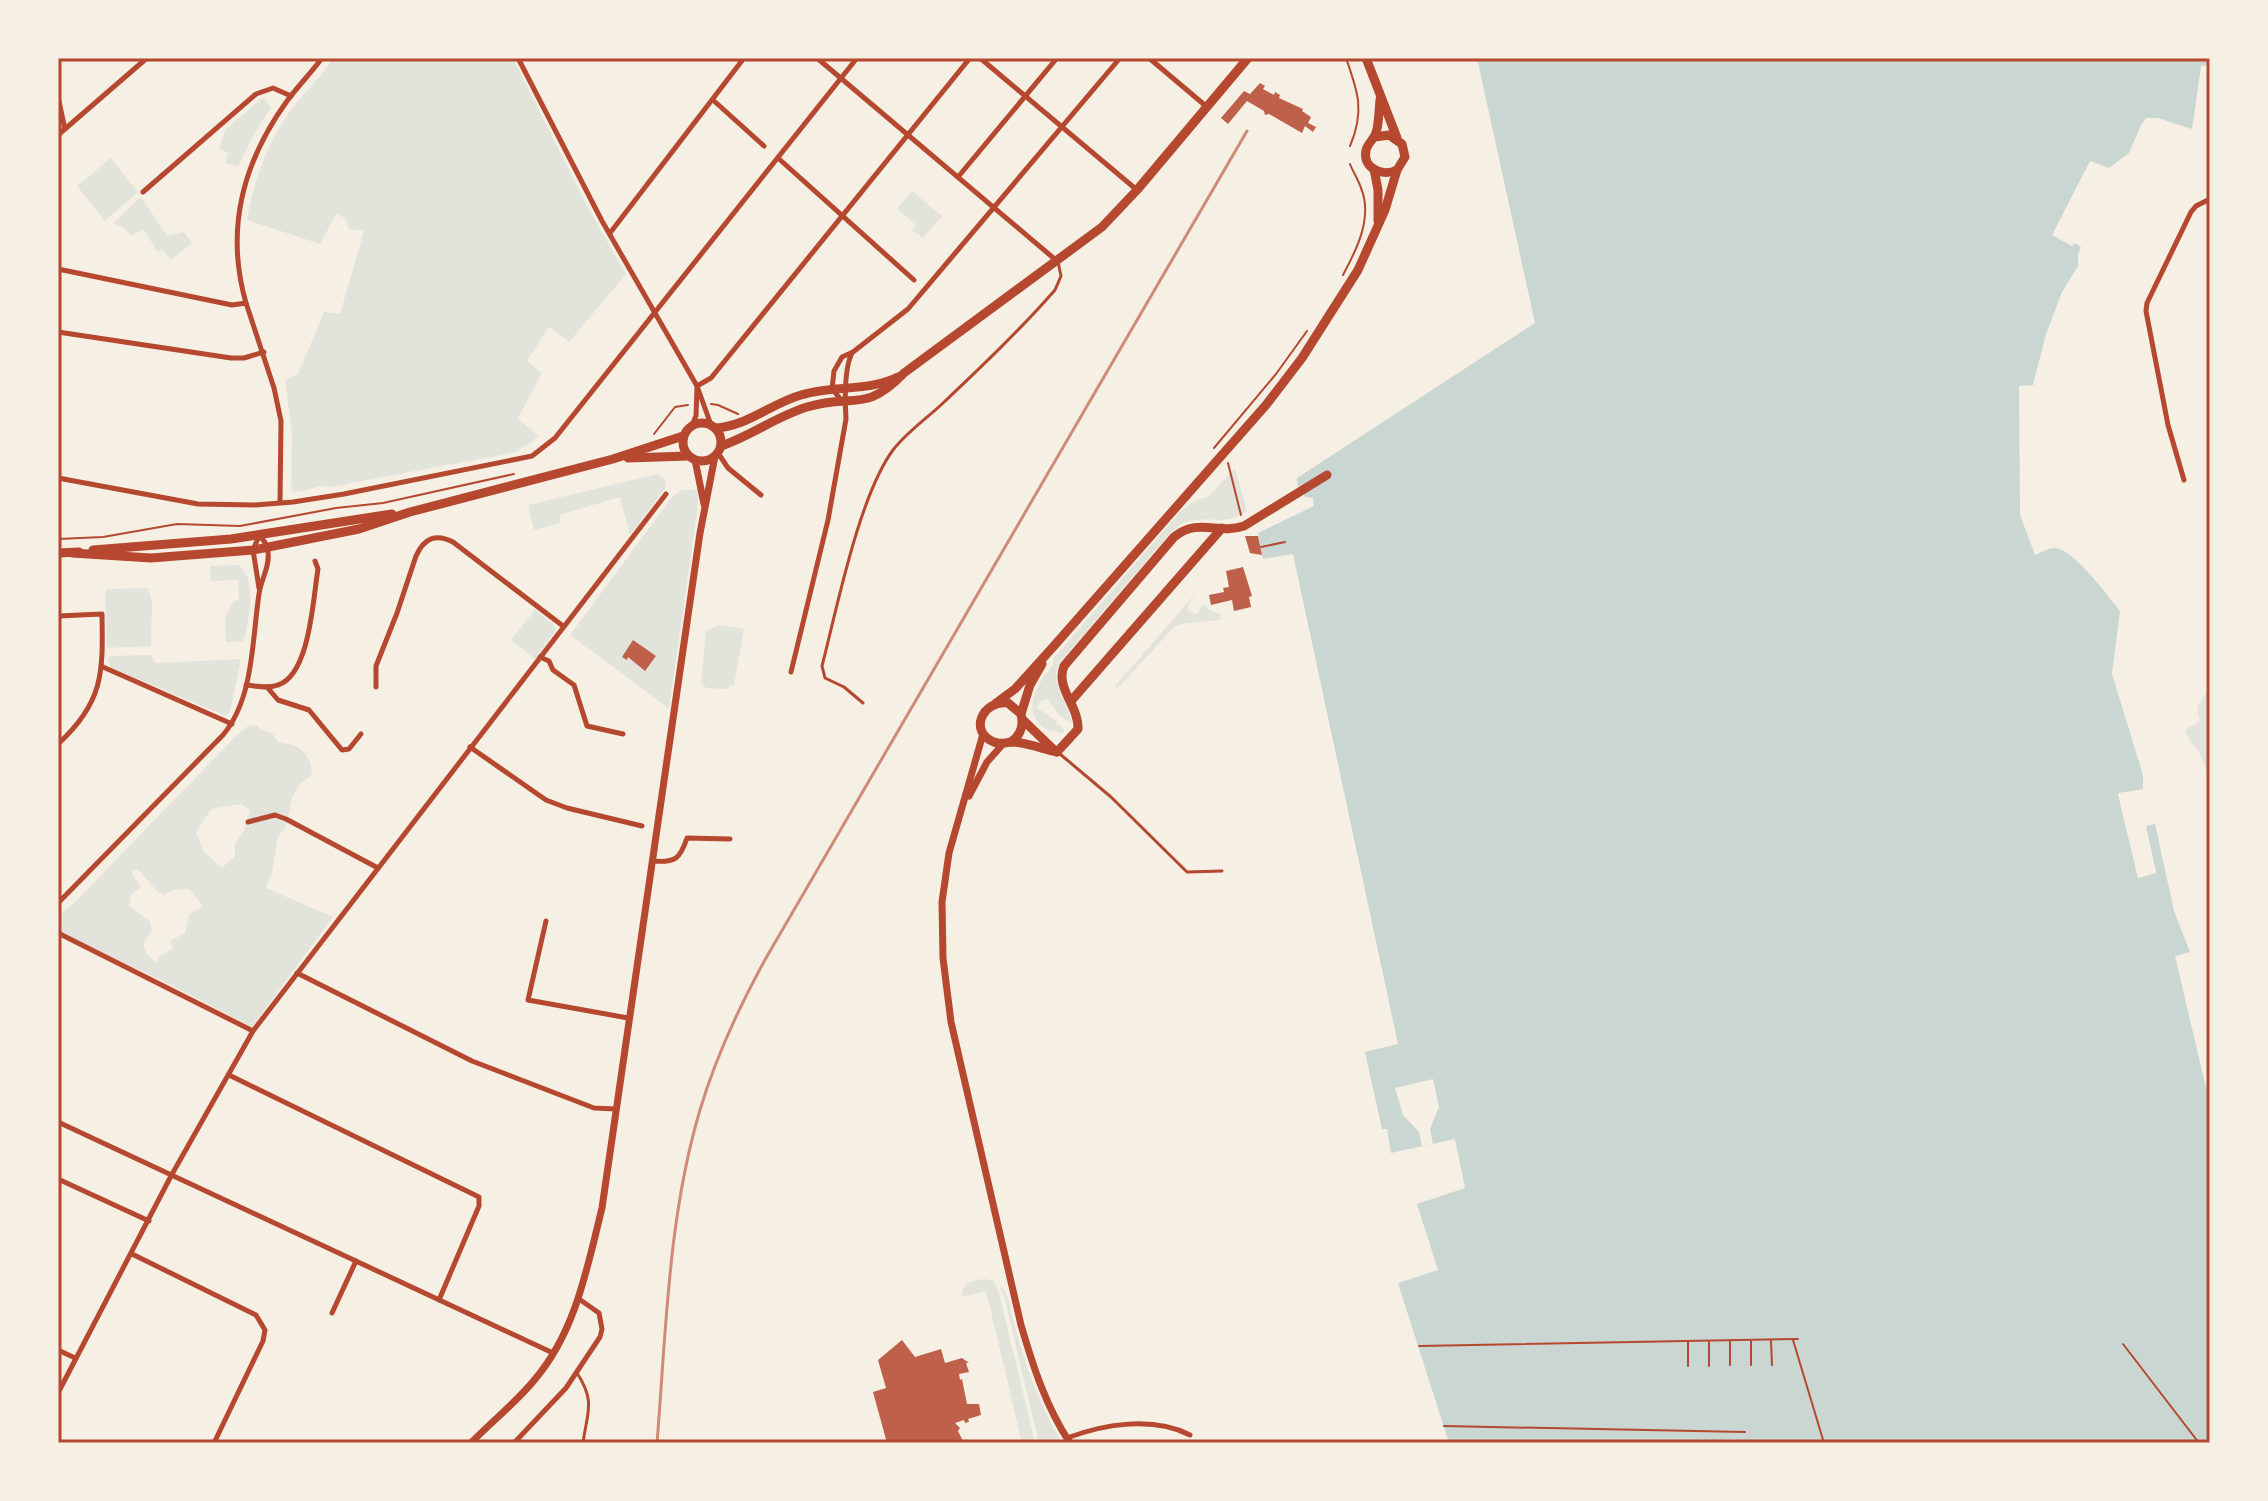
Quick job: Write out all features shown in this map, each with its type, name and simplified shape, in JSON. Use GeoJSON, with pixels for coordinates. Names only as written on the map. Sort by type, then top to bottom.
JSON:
{"type":"FeatureCollection","features":[{"type":"Feature","properties":{"kind":"highway"},"geometry":{"type":"LineString","coordinates":[[613,459],[709,460],[718,451],[808,407],[880,395],[904,373],[1102,227],[1248,58]]}},
{"type":"Feature","properties":{"kind":"highway"},"geometry":{"type":"LineString","coordinates":[[1057,752],[989,739],[983,732],[981,722],[984,712],[1015,689],[1284,381],[1340,301],[1366,254],[1405,153],[1380,100],[1366,58]]}},
{"type":"Feature","properties":{"kind":"highway"},"geometry":{"type":"LineString","coordinates":[[1375,137],[1380,100]]}},
{"type":"Feature","properties":{"kind":"highway"},"geometry":{"type":"LineString","coordinates":[[1397,138],[1389,135],[1375,137],[1366,152],[1368,163],[1374,169],[1385,173],[1397,170]]}},
{"type":"Feature","properties":{"kind":"highway"},"geometry":{"type":"LineString","coordinates":[[1374,169],[1378,190],[1378,224]]}},
{"type":"Feature","properties":{"kind":"highway"},"geometry":{"type":"LineString","coordinates":[[58,553],[151,558],[253,550],[359,529],[410,512],[613,459],[683,436],[692,425],[726,427],[799,395],[873,386],[904,373]]}},
{"type":"Feature","properties":{"kind":"highway"},"geometry":{"type":"LineString","coordinates":[[713,426],[720,436],[718,451]]}},
{"type":"Feature","properties":{"kind":"highway"},"geometry":{"type":"LineString","coordinates":[[683,436],[683,447],[692,458]]}},
{"type":"Feature","properties":{"kind":"highway"},"geometry":{"type":"LineString","coordinates":[[1057,752],[1078,729],[1077,716],[1062,682],[1061,672],[1174,537],[1197,526],[1244,526],[1327,475]]}},
{"type":"Feature","properties":{"kind":"highway"},"geometry":{"type":"LineString","coordinates":[[72,553],[259,535],[410,512]]}},
{"type":"Feature","properties":{"kind":"highway"},"geometry":{"type":"LineString","coordinates":[[1071,701],[1222,528]]}},
{"type":"Feature","properties":{"kind":"highway"},"geometry":{"type":"LineString","coordinates":[[1007,743],[1020,733],[1030,685],[1053,647]]}},
{"type":"Feature","properties":{"kind":"highway"},"geometry":{"type":"LineString","coordinates":[[996,703],[1013,705],[1047,745],[1057,752]]}},
{"type":"Feature","properties":{"kind":"street"},"geometry":{"type":"LineString","coordinates":[[58,135],[147,58]]}},
{"type":"Feature","properties":{"kind":"street"},"geometry":{"type":"LineString","coordinates":[[280,503],[281,421],[264,352],[239,278],[236,248],[242,195],[257,151],[291,96],[322,58]]}},
{"type":"Feature","properties":{"kind":"street"},"geometry":{"type":"LineString","coordinates":[[518,58],[557,137],[697,386],[713,426]]}},
{"type":"Feature","properties":{"kind":"street"},"geometry":{"type":"LineString","coordinates":[[610,233],[744,58]]}},
{"type":"Feature","properties":{"kind":"street"},"geometry":{"type":"LineString","coordinates":[[817,58],[1058,262]]}},
{"type":"Feature","properties":{"kind":"street"},"geometry":{"type":"LineString","coordinates":[[58,478],[198,504],[280,503],[359,491],[532,456],[555,438],[857,58]]}},
{"type":"Feature","properties":{"kind":"street"},"geometry":{"type":"LineString","coordinates":[[697,386],[711,378],[970,58]]}},
{"type":"Feature","properties":{"kind":"street"},"geometry":{"type":"LineString","coordinates":[[980,58],[1137,190]]}},
{"type":"Feature","properties":{"kind":"street"},"geometry":{"type":"LineString","coordinates":[[958,177],[1057,58]]}},
{"type":"Feature","properties":{"kind":"street"},"geometry":{"type":"LineString","coordinates":[[844,403],[832,389],[834,371],[842,357],[853,352],[908,309],[1120,58]]}},
{"type":"Feature","properties":{"kind":"street"},"geometry":{"type":"LineString","coordinates":[[1149,58],[1208,107]]}},
{"type":"Feature","properties":{"kind":"street"},"geometry":{"type":"LineString","coordinates":[[143,192],[256,94],[273,88],[291,96]]}},
{"type":"Feature","properties":{"kind":"street"},"geometry":{"type":"LineString","coordinates":[[58,97],[65,129]]}},
{"type":"Feature","properties":{"kind":"street"},"geometry":{"type":"LineString","coordinates":[[713,100],[764,146]]}},
{"type":"Feature","properties":{"kind":"street"},"geometry":{"type":"LineString","coordinates":[[778,158],[914,280]]}},
{"type":"Feature","properties":{"kind":"street"},"geometry":{"type":"LineString","coordinates":[[2184,480],[2168,425],[2147,303],[2191,212],[2210,199]]}},
{"type":"Feature","properties":{"kind":"street"},"geometry":{"type":"LineString","coordinates":[[58,269],[232,305],[246,303]]}},
{"type":"Feature","properties":{"kind":"street"},"geometry":{"type":"LineString","coordinates":[[58,332],[231,358],[264,352]]}},
{"type":"Feature","properties":{"kind":"street"},"geometry":{"type":"LineString","coordinates":[[791,672],[828,520],[846,419],[847,366],[853,352]]}},
{"type":"Feature","properties":{"kind":"street"},"geometry":{"type":"LineString","coordinates":[[692,425],[696,416],[697,386]]}},
{"type":"Feature","properties":{"kind":"street"},"geometry":{"type":"LineString","coordinates":[[718,451],[728,468],[761,495]]}},
{"type":"Feature","properties":{"kind":"street"},"geometry":{"type":"LineString","coordinates":[[471,1443],[533,1382],[554,1354],[579,1299],[602,1208],[704,506],[718,451]]}},
{"type":"Feature","properties":{"kind":"street"},"geometry":{"type":"LineString","coordinates":[[692,458],[704,506]]}},
{"type":"Feature","properties":{"kind":"street"},"geometry":{"type":"LineString","coordinates":[[58,1393],[171,1176],[253,1031],[666,494]]}},
{"type":"Feature","properties":{"kind":"street"},"geometry":{"type":"LineString","coordinates":[[58,903],[238,716],[246,685],[260,589],[268,562],[268,547],[259,535]]}},
{"type":"Feature","properties":{"kind":"street"},"geometry":{"type":"LineString","coordinates":[[259,535],[253,550],[260,589]]}},
{"type":"Feature","properties":{"kind":"street"},"geometry":{"type":"LineString","coordinates":[[376,687],[376,666],[416,556],[424,542],[434,537],[453,542],[563,626]]}},
{"type":"Feature","properties":{"kind":"street"},"geometry":{"type":"LineString","coordinates":[[246,685],[267,687],[285,681],[300,663],[318,569],[315,561]]}},
{"type":"Feature","properties":{"kind":"street"},"geometry":{"type":"LineString","coordinates":[[58,616],[102,614],[103,667],[87,711],[58,744]]}},
{"type":"Feature","properties":{"kind":"street"},"geometry":{"type":"LineString","coordinates":[[540,657],[549,661],[553,670],[574,685],[587,726],[623,734]]}},
{"type":"Feature","properties":{"kind":"street"},"geometry":{"type":"LineString","coordinates":[[103,667],[232,724]]}},
{"type":"Feature","properties":{"kind":"street"},"geometry":{"type":"LineString","coordinates":[[267,687],[278,700],[309,710],[342,750],[349,749],[361,734]]}},
{"type":"Feature","properties":{"kind":"street"},"geometry":{"type":"LineString","coordinates":[[983,732],[949,853],[942,902],[943,958],[951,1022],[1034,1370],[1068,1441],[1102,1426],[1140,1424],[1177,1428],[1190,1435]]}},
{"type":"Feature","properties":{"kind":"street"},"geometry":{"type":"LineString","coordinates":[[963,809],[987,762],[1007,743]]}},
{"type":"Feature","properties":{"kind":"street"},"geometry":{"type":"LineString","coordinates":[[470,747],[546,800],[642,826]]}},
{"type":"Feature","properties":{"kind":"street"},"geometry":{"type":"LineString","coordinates":[[248,822],[275,815],[378,868]]}},
{"type":"Feature","properties":{"kind":"street"},"geometry":{"type":"LineString","coordinates":[[653,861],[670,863],[679,858],[687,838],[730,839]]}},
{"type":"Feature","properties":{"kind":"street"},"geometry":{"type":"LineString","coordinates":[[546,921],[528,1000],[628,1018]]}},
{"type":"Feature","properties":{"kind":"street"},"geometry":{"type":"LineString","coordinates":[[58,933],[253,1031]]}},
{"type":"Feature","properties":{"kind":"street"},"geometry":{"type":"LineString","coordinates":[[297,973],[472,1061],[594,1108],[616,1109]]}},
{"type":"Feature","properties":{"kind":"street"},"geometry":{"type":"LineString","coordinates":[[229,1075],[479,1197],[479,1206],[439,1300]]}},
{"type":"Feature","properties":{"kind":"street"},"geometry":{"type":"LineString","coordinates":[[58,1122],[554,1354]]}},
{"type":"Feature","properties":{"kind":"street"},"geometry":{"type":"LineString","coordinates":[[58,1179],[149,1221]]}},
{"type":"Feature","properties":{"kind":"street"},"geometry":{"type":"LineString","coordinates":[[132,1254],[256,1315],[263,1325],[263,1341],[214,1443]]}},
{"type":"Feature","properties":{"kind":"street"},"geometry":{"type":"LineString","coordinates":[[332,1313],[356,1261]]}},
{"type":"Feature","properties":{"kind":"street"},"geometry":{"type":"LineString","coordinates":[[514,1443],[577,1373],[602,1329],[599,1313],[579,1299]]}},
{"type":"Feature","properties":{"kind":"street"},"geometry":{"type":"LineString","coordinates":[[58,1350],[75,1358]]}},
{"type":"Feature","properties":{"kind":"lane"},"geometry":{"type":"LineString","coordinates":[[863,703],[855,694],[825,678],[822,666],[873,489],[886,461],[902,440],[1055,290],[1061,276],[1058,262]]}},
{"type":"Feature","properties":{"kind":"lane"},"geometry":{"type":"LineString","coordinates":[[1057,752],[1111,797],[1187,872],[1222,871]]}},
{"type":"Feature","properties":{"kind":"lane"},"geometry":{"type":"LineString","coordinates":[[577,1373],[590,1404],[583,1443]]}},
{"type":"Feature","properties":{"kind":"lane"},"geometry":{"type":"LineString","coordinates":[[1190,1435],[1196,1443]]}},
{"type":"Feature","properties":{"kind":"path"},"geometry":{"type":"LineString","coordinates":[[1346,58],[1360,111],[1358,127],[1350,146]]}},
{"type":"Feature","properties":{"kind":"path"},"geometry":{"type":"LineString","coordinates":[[1339,282],[1360,240],[1364,219],[1362,190],[1350,164]]}},
{"type":"Feature","properties":{"kind":"path"},"geometry":{"type":"LineString","coordinates":[[1214,448],[1276,374],[1309,328]]}},
{"type":"Feature","properties":{"kind":"path"},"geometry":{"type":"LineString","coordinates":[[709,404],[728,408],[741,417]]}},
{"type":"Feature","properties":{"kind":"path"},"geometry":{"type":"LineString","coordinates":[[653,436],[675,407],[688,405]]}},
{"type":"Feature","properties":{"kind":"path"},"geometry":{"type":"LineString","coordinates":[[1227,460],[1241,517]]}},
{"type":"Feature","properties":{"kind":"path"},"geometry":{"type":"LineString","coordinates":[[58,539],[103,537],[177,524],[240,526],[336,508],[383,503],[519,473]]}},
{"type":"Feature","properties":{"kind":"path"},"geometry":{"type":"LineString","coordinates":[[1261,547],[1285,542]]}},
{"type":"Feature","properties":{"kind":"path"},"geometry":{"type":"LineString","coordinates":[[1792,1339],[1824,1443]]}},
{"type":"Feature","properties":{"kind":"path"},"geometry":{"type":"LineString","coordinates":[[1419,1346],[1798,1339]]}},
{"type":"Feature","properties":{"kind":"path"},"geometry":{"type":"LineString","coordinates":[[1730,1340],[1730,1365]]}},
{"type":"Feature","properties":{"kind":"path"},"geometry":{"type":"LineString","coordinates":[[1751,1340],[1751,1365]]}},
{"type":"Feature","properties":{"kind":"path"},"geometry":{"type":"LineString","coordinates":[[1771,1340],[1772,1365]]}},
{"type":"Feature","properties":{"kind":"path"},"geometry":{"type":"LineString","coordinates":[[1688,1341],[1688,1366]]}},
{"type":"Feature","properties":{"kind":"path"},"geometry":{"type":"LineString","coordinates":[[1709,1341],[1709,1366]]}},
{"type":"Feature","properties":{"kind":"path"},"geometry":{"type":"LineString","coordinates":[[2123,1344],[2199,1443]]}},
{"type":"Feature","properties":{"kind":"path"},"geometry":{"type":"LineString","coordinates":[[1444,1426],[1745,1432]]}},
{"type":"Feature","properties":{"kind":"shaded area"},"geometry":{"type":"Polygon","coordinates":[[[333,58],[513,58],[587,206],[626,274],[569,342],[549,327],[527,361],[542,373],[518,418],[539,437],[516,452],[293,492],[292,434],[285,380],[298,374],[324,312],[340,314],[364,231],[349,229],[345,218],[336,214],[320,244],[247,220],[258,175],[277,132],[333,58]]]}},
{"type":"Feature","properties":{"kind":"shaded area"},"geometry":{"type":"Polygon","coordinates":[[[1477,58],[2210,58],[2210,65],[2201,66],[2192,129],[2158,118],[2146,118],[2129,153],[2109,168],[2090,161],[2052,235],[2072,246],[2075,243],[2081,247],[2078,266],[2062,292],[2046,334],[2033,385],[2019,386],[2020,515],[2035,555],[2054,548],[2062,550],[2090,574],[2120,611],[2112,674],[2143,775],[2143,789],[2118,794],[2138,878],[2156,872],[2146,826],[2155,824],[2174,911],[2190,952],[2175,956],[2210,1105],[2210,1443],[1449,1443],[1398,1283],[1438,1270],[1417,1204],[1465,1188],[1455,1139],[1391,1153],[1387,1129],[1382,1129],[1365,1052],[1398,1044],[1293,554],[1263,559],[1258,533],[1314,506],[1313,498],[1305,497],[1298,486],[1297,478],[1535,323],[1477,58]]]}},
{"type":"Feature","properties":{"kind":"shaded area"},"geometry":{"type":"Polygon","coordinates":[[[263,97],[271,107],[238,167],[225,163],[228,153],[219,148],[225,130],[263,97]]]}},
{"type":"Feature","properties":{"kind":"shaded area"},"geometry":{"type":"Polygon","coordinates":[[[111,158],[138,192],[105,221],[77,186],[111,158]]]}},
{"type":"Feature","properties":{"kind":"shaded area"},"geometry":{"type":"Polygon","coordinates":[[[912,191],[942,216],[923,238],[912,230],[916,225],[897,209],[912,191]]]}},
{"type":"Feature","properties":{"kind":"shaded area"},"geometry":{"type":"Polygon","coordinates":[[[141,197],[167,236],[184,232],[192,243],[171,260],[162,249],[158,252],[143,229],[131,236],[113,223],[141,197]]]}},
{"type":"Feature","properties":{"kind":"shaded area"},"geometry":{"type":"Polygon","coordinates":[[[1235,468],[1247,511],[1229,519],[1190,521],[1171,532],[1059,663],[1056,679],[1071,723],[1059,715],[1047,699],[1039,702],[1037,708],[1057,721],[1055,724],[1065,731],[1062,733],[1044,728],[1033,713],[1034,696],[1053,665],[1053,659],[1180,512],[1196,500],[1208,497],[1235,468]]]}},
{"type":"Feature","properties":{"kind":"shaded area"},"geometry":{"type":"Polygon","coordinates":[[[657,474],[665,479],[666,487],[630,535],[620,497],[559,515],[561,523],[534,530],[528,505],[657,474]]]}},
{"type":"Feature","properties":{"kind":"shaded area"},"geometry":{"type":"Polygon","coordinates":[[[681,490],[698,490],[698,506],[669,709],[570,635],[673,496],[681,490]]]}},
{"type":"Feature","properties":{"kind":"shaded area"},"geometry":{"type":"Polygon","coordinates":[[[238,565],[248,579],[250,589],[248,619],[243,641],[226,642],[225,617],[234,601],[239,600],[238,580],[211,581],[210,566],[238,565]]]}},
{"type":"Feature","properties":{"kind":"shaded area"},"geometry":{"type":"Polygon","coordinates":[[[148,588],[152,602],[151,646],[107,648],[105,593],[108,589],[148,588]]]}},
{"type":"Feature","properties":{"kind":"shaded area"},"geometry":{"type":"Polygon","coordinates":[[[1197,592],[1187,607],[1189,611],[1197,614],[1204,604],[1209,610],[1220,614],[1221,620],[1174,627],[1118,688],[1115,686],[1197,592]]]}},
{"type":"Feature","properties":{"kind":"shaded area"},"geometry":{"type":"Polygon","coordinates":[[[535,610],[556,630],[535,659],[511,640],[535,610]]]}},
{"type":"Feature","properties":{"kind":"shaded area"},"geometry":{"type":"Polygon","coordinates":[[[719,625],[744,629],[734,685],[725,689],[706,688],[701,683],[706,631],[719,625]]]}},
{"type":"Feature","properties":{"kind":"shaded area"},"geometry":{"type":"Polygon","coordinates":[[[151,655],[155,663],[241,659],[230,712],[226,716],[112,668],[107,661],[110,656],[151,655]]]}},
{"type":"Feature","properties":{"kind":"shaded area"},"geometry":{"type":"Polygon","coordinates":[[[2205,694],[2210,694],[2210,781],[2200,753],[2185,730],[2200,721],[2197,708],[2205,694]]]}},
{"type":"Feature","properties":{"kind":"shaded area"},"geometry":{"type":"Polygon","coordinates":[[[256,725],[272,733],[278,742],[302,751],[309,760],[312,774],[298,786],[292,798],[286,827],[278,836],[266,888],[333,917],[252,1027],[58,932],[58,916],[248,726],[256,725]],[[241,804],[211,809],[196,832],[204,852],[222,868],[235,856],[235,844],[244,831],[250,810],[241,804]],[[137,869],[133,870],[132,875],[141,887],[131,895],[129,906],[149,920],[152,930],[143,944],[146,953],[156,963],[160,956],[173,948],[170,941],[185,933],[189,914],[203,907],[189,889],[173,890],[163,895],[137,869]]]}},
{"type":"Feature","properties":{"kind":"shaded area"},"geometry":{"type":"Polygon","coordinates":[[[985,1279],[994,1281],[999,1293],[1035,1443],[1022,1443],[986,1291],[962,1297],[966,1285],[985,1279]]]}},
{"type":"Feature","properties":{"kind":"shaded area"},"geometry":{"type":"Polygon","coordinates":[[[999,1285],[1009,1300],[1033,1383],[1062,1443],[1039,1443],[999,1285]]]}},
{"type":"Feature","properties":{"kind":"pier"},"geometry":{"type":"Polygon","coordinates":[[[2138,790],[2139,794],[2123,796],[2141,873],[2152,870],[2142,826],[2145,822],[2156,873],[2138,878],[2118,793],[2138,790]]]}},
{"type":"Feature","properties":{"kind":"pier"},"geometry":{"type":"Polygon","coordinates":[[[1433,1079],[1439,1107],[1430,1129],[1433,1144],[1422,1146],[1419,1132],[1403,1115],[1395,1088],[1433,1079]]]}},
{"type":"Feature","properties":{"kind":"building"},"geometry":{"type":"Polygon","coordinates":[[[1260,83],[1265,86],[1263,89],[1274,95],[1275,92],[1280,95],[1279,98],[1303,109],[1311,117],[1308,123],[1316,127],[1313,132],[1305,126],[1302,133],[1269,114],[1265,115],[1264,111],[1247,101],[1228,124],[1221,118],[1244,91],[1250,94],[1260,83]]]}},
{"type":"Feature","properties":{"kind":"building"},"geometry":{"type":"Polygon","coordinates":[[[1245,536],[1258,536],[1262,555],[1250,553],[1245,536]]]}},
{"type":"Feature","properties":{"kind":"building"},"geometry":{"type":"Polygon","coordinates":[[[1243,567],[1252,596],[1249,597],[1251,607],[1234,611],[1232,600],[1211,605],[1209,595],[1224,592],[1223,588],[1229,587],[1226,571],[1243,567]]]}},
{"type":"Feature","properties":{"kind":"building"},"geometry":{"type":"Polygon","coordinates":[[[633,640],[656,656],[645,671],[628,657],[627,660],[622,657],[633,640]]]}},
{"type":"Feature","properties":{"kind":"building"},"geometry":{"type":"Polygon","coordinates":[[[902,1340],[915,1357],[941,1349],[945,1363],[962,1358],[969,1363],[966,1363],[969,1372],[959,1374],[960,1380],[967,1404],[979,1404],[981,1415],[968,1419],[969,1422],[955,1423],[960,1428],[958,1431],[964,1443],[887,1443],[873,1392],[886,1388],[878,1360],[902,1340]]]}},
{"type":"Feature","properties":{"kind":"railway"},"geometry":{"type":"LineString","coordinates":[[657,1443],[670,1275],[681,1192],[700,1110],[729,1032],[766,958],[1247,131]]}}]}
